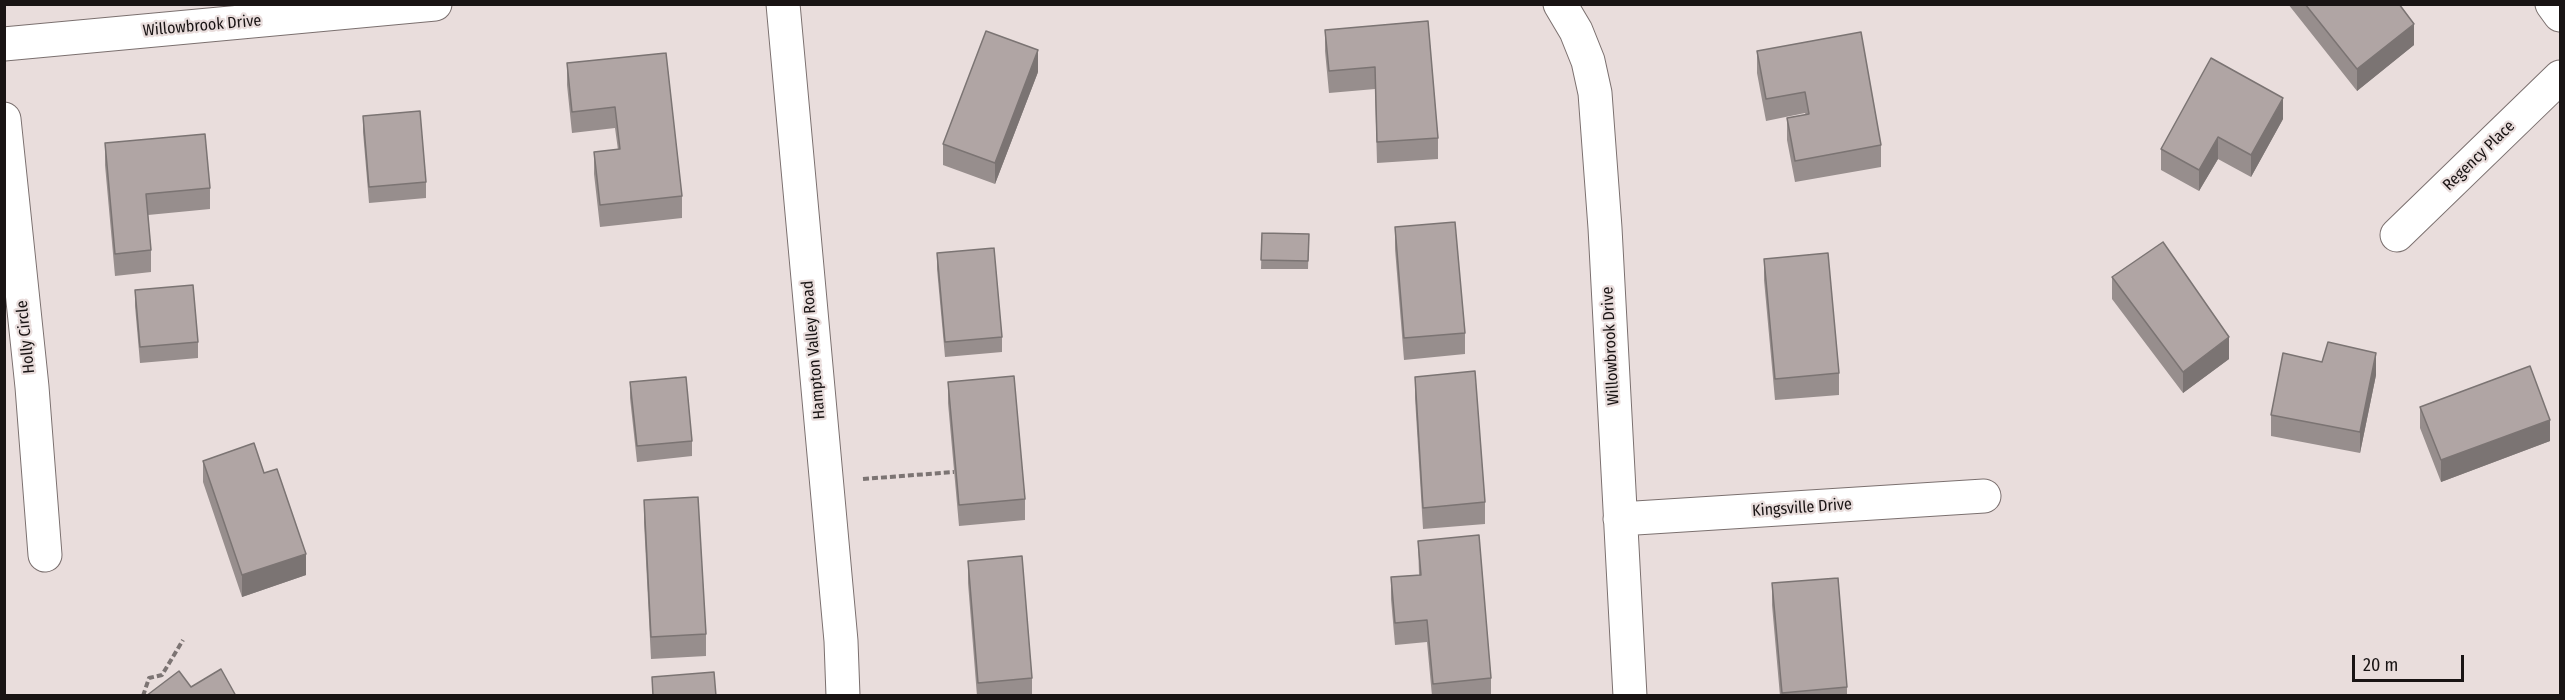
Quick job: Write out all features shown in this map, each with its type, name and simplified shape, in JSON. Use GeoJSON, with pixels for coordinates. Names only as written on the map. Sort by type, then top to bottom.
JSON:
{"type":"FeatureCollection","features":[{"type":"Feature","properties":{"kind":"street","name":"Willowbrook Drive"},"geometry":{"type":"LineString","coordinates":[[4,44],[435,4]]}},
{"type":"Feature","properties":{"kind":"street","name":"Hampton Valley Road"},"geometry":{"type":"LineString","coordinates":[[783,4],[841,641],[843,696]]}},
{"type":"Feature","properties":{"kind":"street","name":"Willowbrook Drive"},"geometry":{"type":"LineString","coordinates":[[1560,4],[1576,30],[1595,93],[1630,696]]}},
{"type":"Feature","properties":{"kind":"street"},"geometry":{"type":"LineString","coordinates":[[2552,4],[2560,15]]}},
{"type":"Feature","properties":{"kind":"street","name":"Regency Place"},"geometry":{"type":"LineString","coordinates":[[2397,235],[2560,77]]}},
{"type":"Feature","properties":{"kind":"street","name":"Holly Circle"},"geometry":{"type":"LineString","coordinates":[[4,119],[30,376],[45,555]]}},
{"type":"Feature","properties":{"kind":"street","name":"Kingsville Drive"},"geometry":{"type":"LineString","coordinates":[[1620,519],[1984,496]]}},
{"type":"Feature","properties":{"kind":"path"},"geometry":{"type":"LineString","coordinates":[[826,482],[954,472]]}},
{"type":"Feature","properties":{"kind":"path"},"geometry":{"type":"LineString","coordinates":[[143,696],[149,678],[162,675],[183,640]]}},
{"type":"Feature","properties":{"kind":"building"},"geometry":{"type":"Polygon","coordinates":[[[2305,4],[2399,4],[2414,24],[2357,69],[2305,4]]]}},
{"type":"Feature","properties":{"kind":"building"},"geometry":{"type":"Polygon","coordinates":[[[1428,21],[1438,138],[1377,142],[1375,67],[1329,71],[1325,30],[1428,21]]]}},
{"type":"Feature","properties":{"kind":"building"},"geometry":{"type":"Polygon","coordinates":[[[986,31],[1038,50],[995,163],[943,144],[986,31]]]}},
{"type":"Feature","properties":{"kind":"building"},"geometry":{"type":"Polygon","coordinates":[[[1861,32],[1881,145],[1795,161],[1787,118],[1809,114],[1805,92],[1766,99],[1757,51],[1861,32]]]}},
{"type":"Feature","properties":{"kind":"building"},"geometry":{"type":"Polygon","coordinates":[[[666,53],[682,196],[600,205],[594,152],[620,149],[615,107],[572,112],[567,63],[666,53]]]}},
{"type":"Feature","properties":{"kind":"building"},"geometry":{"type":"Polygon","coordinates":[[[2211,58],[2283,98],[2251,155],[2218,137],[2199,170],[2161,149],[2211,58]]]}},
{"type":"Feature","properties":{"kind":"building"},"geometry":{"type":"Polygon","coordinates":[[[420,111],[426,182],[369,187],[363,116],[420,111]]]}},
{"type":"Feature","properties":{"kind":"building"},"geometry":{"type":"Polygon","coordinates":[[[205,134],[210,188],[146,194],[151,250],[115,254],[105,143],[205,134]]]}},
{"type":"Feature","properties":{"kind":"building"},"geometry":{"type":"Polygon","coordinates":[[[1455,222],[1465,333],[1404,338],[1395,227],[1455,222]]]}},
{"type":"Feature","properties":{"kind":"building"},"geometry":{"type":"Polygon","coordinates":[[[1262,233],[1309,234],[1308,261],[1261,260],[1262,233]]]}},
{"type":"Feature","properties":{"kind":"building"},"geometry":{"type":"Polygon","coordinates":[[[2163,242],[2229,337],[2183,372],[2112,277],[2163,242]]]}},
{"type":"Feature","properties":{"kind":"building"},"geometry":{"type":"Polygon","coordinates":[[[994,248],[1002,337],[945,342],[937,253],[994,248]]]}},
{"type":"Feature","properties":{"kind":"building"},"geometry":{"type":"Polygon","coordinates":[[[1828,253],[1839,373],[1775,379],[1764,259],[1828,253]]]}},
{"type":"Feature","properties":{"kind":"building"},"geometry":{"type":"Polygon","coordinates":[[[193,285],[198,342],[140,347],[135,290],[193,285]]]}},
{"type":"Feature","properties":{"kind":"building"},"geometry":{"type":"Polygon","coordinates":[[[2328,342],[2376,353],[2360,432],[2271,415],[2283,353],[2322,362],[2328,342]]]}},
{"type":"Feature","properties":{"kind":"building"},"geometry":{"type":"Polygon","coordinates":[[[2530,366],[2550,420],[2441,460],[2420,407],[2530,366]]]}},
{"type":"Feature","properties":{"kind":"building"},"geometry":{"type":"Polygon","coordinates":[[[1475,371],[1485,502],[1423,508],[1415,377],[1475,371]]]}},
{"type":"Feature","properties":{"kind":"building"},"geometry":{"type":"Polygon","coordinates":[[[1014,376],[1025,499],[959,505],[948,382],[1014,376]]]}},
{"type":"Feature","properties":{"kind":"building"},"geometry":{"type":"Polygon","coordinates":[[[686,377],[692,441],[637,446],[630,382],[686,377]]]}},
{"type":"Feature","properties":{"kind":"building"},"geometry":{"type":"Polygon","coordinates":[[[254,443],[264,473],[277,469],[306,554],[242,575],[203,461],[254,443]]]}},
{"type":"Feature","properties":{"kind":"building"},"geometry":{"type":"Polygon","coordinates":[[[698,497],[706,634],[651,637],[644,500],[698,497]]]}},
{"type":"Feature","properties":{"kind":"building"},"geometry":{"type":"Polygon","coordinates":[[[1479,535],[1491,678],[1433,684],[1427,620],[1395,623],[1391,577],[1421,575],[1418,541],[1479,535]]]}},
{"type":"Feature","properties":{"kind":"building"},"geometry":{"type":"Polygon","coordinates":[[[1022,556],[1032,678],[978,683],[968,561],[1022,556]]]}},
{"type":"Feature","properties":{"kind":"building"},"geometry":{"type":"Polygon","coordinates":[[[1838,578],[1847,687],[1782,693],[1772,583],[1838,578]]]}},
{"type":"Feature","properties":{"kind":"building"},"geometry":{"type":"Polygon","coordinates":[[[221,669],[236,696],[146,696],[179,671],[191,687],[221,669]]]}},
{"type":"Feature","properties":{"kind":"building"},"geometry":{"type":"Polygon","coordinates":[[[714,672],[716,696],[653,696],[652,677],[714,672]]]}}]}
